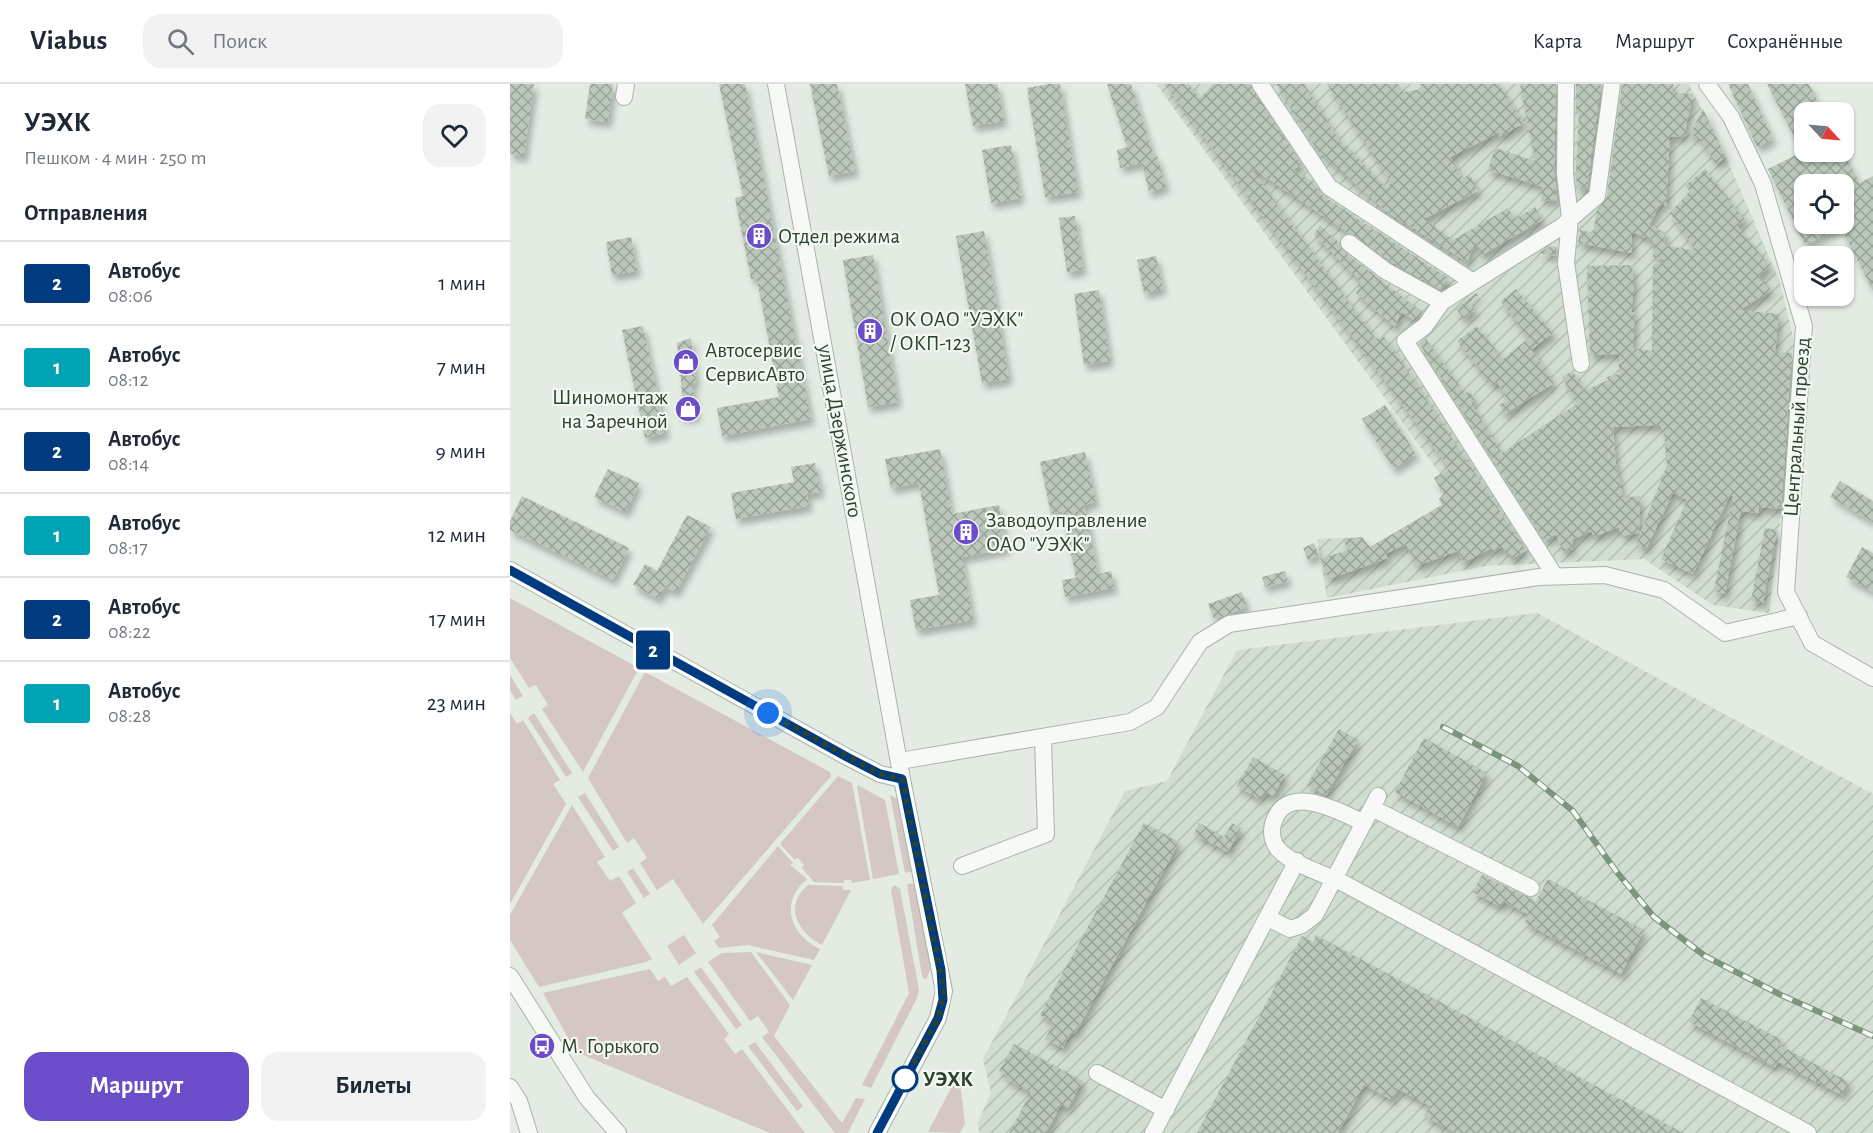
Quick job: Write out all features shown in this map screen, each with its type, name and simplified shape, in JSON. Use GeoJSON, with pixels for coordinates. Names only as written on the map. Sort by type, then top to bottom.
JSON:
{"type":"FeatureCollection","features":[{"type":"Feature","properties":{"kind":"street","name":"улица Дзержинского"},"geometry":{"type":"LineString","coordinates":[[776,84],[902,779],[933,928],[943,1000],[938,1018],[877,1133]]}},
{"type":"Feature","properties":{"kind":"street"},"geometry":{"type":"LineString","coordinates":[[1260,84],[1329,187],[1473,282]]}},
{"type":"Feature","properties":{"kind":"street"},"geometry":{"type":"LineString","coordinates":[[1566,84],[1565,173],[1570,219],[1566,263],[1581,364]]}},
{"type":"Feature","properties":{"kind":"street"},"geometry":{"type":"LineString","coordinates":[[1555,576],[1405,341],[1425,326],[1442,302],[1570,219],[1597,196],[1612,84]]}},
{"type":"Feature","properties":{"kind":"street","name":"Центральный проезд"},"geometry":{"type":"LineString","coordinates":[[1707,84],[1731,117],[1763,184],[1804,326],[1786,592],[1812,644],[1873,678]]}},
{"type":"Feature","properties":{"kind":"street"},"geometry":{"type":"LineString","coordinates":[[1349,243],[1386,271],[1442,302]]}},
{"type":"Feature","properties":{"kind":"street"},"geometry":{"type":"LineString","coordinates":[[510,570],[847,757],[880,774],[902,779]]}},
{"type":"Feature","properties":{"kind":"street"},"geometry":{"type":"LineString","coordinates":[[900,761],[1130,722],[1157,707],[1200,642],[1229,624],[1555,576],[1605,575],[1664,590],[1725,633],[1799,616]]}},
{"type":"Feature","properties":{"kind":"street"},"geometry":{"type":"LineString","coordinates":[[962,866],[1046,834],[1043,738]]}},
{"type":"Feature","properties":{"kind":"street"},"geometry":{"type":"LineString","coordinates":[[1531,888],[1371,809],[1317,803],[1290,803],[1282,807],[1272,831],[1273,839],[1279,850],[1297,861],[1808,1133]]}},
{"type":"Feature","properties":{"kind":"street"},"geometry":{"type":"LineString","coordinates":[[1268,918],[1290,929],[1302,925],[1315,915],[1371,809]]}},
{"type":"Feature","properties":{"kind":"street"},"geometry":{"type":"LineString","coordinates":[[1153,1133],[1297,861]]}},
{"type":"Feature","properties":{"kind":"street"},"geometry":{"type":"LineString","coordinates":[[510,976],[587,1098],[618,1133]]}},
{"type":"Feature","properties":{"kind":"street"},"geometry":{"type":"LineString","coordinates":[[1097,1073],[1166,1110]]}},
{"type":"Feature","properties":{"kind":"street"},"geometry":{"type":"LineString","coordinates":[[510,1087],[519,1101],[529,1133]]}},
{"type":"Feature","properties":{"kind":"shaded area"},"geometry":{"type":"Polygon","coordinates":[[[1156,84],[1689,84],[1726,157],[1780,282],[1797,354],[1769,613],[1713,605],[1644,559],[1486,566],[1327,598],[1317,539],[1362,537],[1370,547],[1442,505],[1439,499],[1443,494],[1434,478],[1440,474],[1156,84]]]}},
{"type":"Feature","properties":{"kind":"shaded area"},"geometry":{"type":"Polygon","coordinates":[[[510,598],[639,668],[583,772],[542,709],[548,705],[536,685],[529,688],[510,658],[510,598]]]}},
{"type":"Feature","properties":{"kind":"shaded area"},"geometry":{"type":"Polygon","coordinates":[[[1537,613],[1873,794],[1873,1133],[979,1133],[978,1122],[991,1093],[983,1059],[1125,791],[1167,781],[1237,650],[1537,613]]]}},
{"type":"Feature","properties":{"kind":"shaded area"},"geometry":{"type":"Polygon","coordinates":[[[645,672],[830,772],[831,776],[703,924],[673,879],[657,890],[640,863],[647,858],[634,838],[627,843],[588,778],[645,672]]]}},
{"type":"Feature","properties":{"kind":"shaded area"},"geometry":{"type":"Polygon","coordinates":[[[510,675],[523,696],[516,700],[510,690],[510,675]]]}},
{"type":"Feature","properties":{"kind":"shaded area"},"geometry":{"type":"Polygon","coordinates":[[[510,713],[517,724],[523,720],[560,780],[553,784],[566,804],[510,904],[510,713]]]}},
{"type":"Feature","properties":{"kind":"shaded area"},"geometry":{"type":"Polygon","coordinates":[[[534,713],[572,773],[566,777],[528,718],[534,713]]]}},
{"type":"Feature","properties":{"kind":"shaded area"},"geometry":{"type":"Polygon","coordinates":[[[838,776],[852,783],[870,880],[852,883],[851,880],[844,880],[844,883],[814,882],[802,868],[804,865],[798,858],[795,860],[780,844],[838,776]]]}},
{"type":"Feature","properties":{"kind":"shaded area"},"geometry":{"type":"Polygon","coordinates":[[[857,785],[885,800],[899,874],[873,879],[857,785]]]}},
{"type":"Feature","properties":{"kind":"shaded area"},"geometry":{"type":"Polygon","coordinates":[[[585,793],[619,847],[613,851],[578,797],[585,793]]]}},
{"type":"Feature","properties":{"kind":"shaded area"},"geometry":{"type":"Polygon","coordinates":[[[890,795],[898,799],[913,871],[905,873],[890,795]]]}},
{"type":"Feature","properties":{"kind":"shaded area"},"geometry":{"type":"Polygon","coordinates":[[[572,805],[605,857],[597,862],[610,881],[619,876],[636,903],[622,913],[652,959],[539,987],[510,940],[510,915],[572,805]]]}},
{"type":"Feature","properties":{"kind":"shaded area"},"geometry":{"type":"Polygon","coordinates":[[[778,846],[793,863],[790,865],[807,879],[798,888],[791,908],[795,927],[810,943],[820,949],[814,960],[748,945],[719,948],[714,941],[720,937],[712,925],[778,846]]]}},
{"type":"Feature","properties":{"kind":"shaded area"},"geometry":{"type":"Polygon","coordinates":[[[633,868],[650,894],[644,898],[627,872],[633,868]]]}},
{"type":"Feature","properties":{"kind":"shaded area"},"geometry":{"type":"Polygon","coordinates":[[[916,883],[931,968],[926,980],[922,976],[907,884],[916,883]]]}},
{"type":"Feature","properties":{"kind":"shaded area"},"geometry":{"type":"Polygon","coordinates":[[[808,885],[843,886],[843,890],[851,890],[822,945],[806,934],[800,926],[795,910],[800,893],[808,885]]]}},
{"type":"Feature","properties":{"kind":"shaded area"},"geometry":{"type":"Polygon","coordinates":[[[894,885],[900,889],[919,990],[871,1088],[862,1085],[909,993],[891,890],[894,885]]]}},
{"type":"Feature","properties":{"kind":"shaded area"},"geometry":{"type":"Polygon","coordinates":[[[684,935],[696,953],[679,965],[667,946],[684,935]]]}},
{"type":"Feature","properties":{"kind":"shaded area"},"geometry":{"type":"Polygon","coordinates":[[[751,952],[790,1005],[774,1036],[842,1123],[856,1098],[865,1099],[848,1133],[835,1133],[762,1037],[769,1032],[758,1016],[750,1021],[708,962],[722,953],[751,952]]]}},
{"type":"Feature","properties":{"kind":"shaded area"},"geometry":{"type":"Polygon","coordinates":[[[756,952],[812,965],[793,1000],[756,952]]]}},
{"type":"Feature","properties":{"kind":"shaded area"},"geometry":{"type":"Polygon","coordinates":[[[701,967],[742,1025],[736,1029],[694,972],[701,967]]]}},
{"type":"Feature","properties":{"kind":"shaded area"},"geometry":{"type":"Polygon","coordinates":[[[650,969],[658,981],[665,977],[671,986],[687,977],[729,1034],[724,1039],[735,1054],[742,1049],[805,1133],[770,1133],[576,1052],[543,993],[650,969]]]}},
{"type":"Feature","properties":{"kind":"shaded area"},"geometry":{"type":"Polygon","coordinates":[[[755,1042],[803,1106],[797,1111],[748,1046],[755,1042]]]}},
{"type":"Feature","properties":{"kind":"shaded area"},"geometry":{"type":"Polygon","coordinates":[[[959,1073],[965,1124],[960,1133],[928,1132],[959,1073]]]}},
{"type":"Feature","properties":{"kind":"building"},"geometry":{"type":"Polygon","coordinates":[[[510,84],[534,84],[524,156],[510,154],[510,84]]]}},
{"type":"Feature","properties":{"kind":"building"},"geometry":{"type":"Polygon","coordinates":[[[590,84],[613,84],[608,122],[585,119],[590,84]]]}},
{"type":"Feature","properties":{"kind":"building"},"geometry":{"type":"Polygon","coordinates":[[[719,84],[745,84],[811,419],[722,436],[717,408],[779,397],[757,279],[751,279],[735,198],[743,196],[719,84]]]}},
{"type":"Feature","properties":{"kind":"building"},"geometry":{"type":"Polygon","coordinates":[[[810,84],[837,84],[855,171],[829,176],[810,84]]]}},
{"type":"Feature","properties":{"kind":"building"},"geometry":{"type":"Polygon","coordinates":[[[965,84],[997,84],[1004,121],[973,126],[965,84]]]}},
{"type":"Feature","properties":{"kind":"building"},"geometry":{"type":"Polygon","coordinates":[[[1060,84],[1078,192],[1045,197],[1027,88],[1060,84]]]}},
{"type":"Feature","properties":{"kind":"building"},"geometry":{"type":"Polygon","coordinates":[[[1107,84],[1131,84],[1166,187],[1149,192],[1142,163],[1120,168],[1117,150],[1127,147],[1107,84]]]}},
{"type":"Feature","properties":{"kind":"building"},"geometry":{"type":"Polygon","coordinates":[[[1164,84],[1189,84],[1199,98],[1217,84],[1250,84],[1301,164],[1294,170],[1313,182],[1323,196],[1448,278],[1440,289],[1398,266],[1250,167],[1376,339],[1384,336],[1526,550],[1512,559],[1502,547],[1494,552],[1492,548],[1463,563],[1458,551],[1417,566],[1406,544],[1385,554],[1388,558],[1329,579],[1320,559],[1348,550],[1343,539],[1362,537],[1370,547],[1442,505],[1439,499],[1444,494],[1434,478],[1450,469],[1164,84]]]}},
{"type":"Feature","properties":{"kind":"building"},"geometry":{"type":"Polygon","coordinates":[[[1276,84],[1304,84],[1343,146],[1345,144],[1386,188],[1391,183],[1327,84],[1398,84],[1403,92],[1423,89],[1420,84],[1499,84],[1524,123],[1498,138],[1500,132],[1450,157],[1463,178],[1470,175],[1478,191],[1424,219],[1453,240],[1508,208],[1515,219],[1535,207],[1542,220],[1482,255],[1475,243],[1467,262],[1387,212],[1318,151],[1276,84]]]}},
{"type":"Feature","properties":{"kind":"building"},"geometry":{"type":"Polygon","coordinates":[[[1520,84],[1556,84],[1554,173],[1557,200],[1541,201],[1543,187],[1488,170],[1495,148],[1535,161],[1520,84]]]}},
{"type":"Feature","properties":{"kind":"building"},"geometry":{"type":"Polygon","coordinates":[[[1576,84],[1601,84],[1587,189],[1577,187],[1579,112],[1576,109],[1576,84]]]}},
{"type":"Feature","properties":{"kind":"building"},"geometry":{"type":"Polygon","coordinates":[[[1622,84],[1673,84],[1673,93],[1693,94],[1684,136],[1670,137],[1666,207],[1662,202],[1649,225],[1665,232],[1664,245],[1696,251],[1670,213],[1690,191],[1685,186],[1705,169],[1745,220],[1737,226],[1770,266],[1759,276],[1771,290],[1740,310],[1779,314],[1775,352],[1792,353],[1781,509],[1759,507],[1758,513],[1741,511],[1725,594],[1714,591],[1733,496],[1730,495],[1693,574],[1661,559],[1687,500],[1673,493],[1646,549],[1636,544],[1667,465],[1664,433],[1660,425],[1613,427],[1616,464],[1623,498],[1640,496],[1639,533],[1621,536],[1619,527],[1594,537],[1591,531],[1572,540],[1573,548],[1563,552],[1556,534],[1545,541],[1420,345],[1426,339],[1465,394],[1469,391],[1475,399],[1471,403],[1502,453],[1577,404],[1562,377],[1573,371],[1584,391],[1608,380],[1607,377],[1619,374],[1619,354],[1590,355],[1587,266],[1632,265],[1634,287],[1631,312],[1635,313],[1633,348],[1652,351],[1653,264],[1665,263],[1666,260],[1653,257],[1654,241],[1632,232],[1632,253],[1578,243],[1580,230],[1593,233],[1597,210],[1607,197],[1622,84]]]}},
{"type":"Feature","properties":{"kind":"building"},"geometry":{"type":"Polygon","coordinates":[[[1728,84],[1748,84],[1773,139],[1757,147],[1728,84]]]}},
{"type":"Feature","properties":{"kind":"building"},"geometry":{"type":"Polygon","coordinates":[[[1767,84],[1809,84],[1818,102],[1794,102],[1794,136],[1767,84]]]}},
{"type":"Feature","properties":{"kind":"building"},"geometry":{"type":"Polygon","coordinates":[[[1703,109],[1726,157],[1716,164],[1698,136],[1689,136],[1703,109]]]}},
{"type":"Feature","properties":{"kind":"building"},"geometry":{"type":"Polygon","coordinates":[[[1011,145],[1021,198],[991,203],[982,150],[1011,145]]]}},
{"type":"Feature","properties":{"kind":"building"},"geometry":{"type":"Polygon","coordinates":[[[1794,156],[1794,162],[1848,162],[1860,183],[1873,176],[1873,291],[1854,254],[1854,246],[1850,246],[1844,234],[1854,234],[1854,174],[1794,174],[1794,222],[1768,169],[1794,156]]]}},
{"type":"Feature","properties":{"kind":"building"},"geometry":{"type":"Polygon","coordinates":[[[1075,216],[1083,270],[1067,272],[1059,218],[1075,216]]]}},
{"type":"Feature","properties":{"kind":"building"},"geometry":{"type":"Polygon","coordinates":[[[1320,225],[1339,243],[1343,251],[1422,312],[1414,320],[1401,312],[1395,327],[1356,293],[1361,282],[1314,235],[1320,225]]]}},
{"type":"Feature","properties":{"kind":"building"},"geometry":{"type":"Polygon","coordinates":[[[984,231],[1009,379],[982,383],[956,236],[984,231]]]}},
{"type":"Feature","properties":{"kind":"building"},"geometry":{"type":"Polygon","coordinates":[[[1800,234],[1828,234],[1805,245],[1800,234]]]}},
{"type":"Feature","properties":{"kind":"building"},"geometry":{"type":"Polygon","coordinates":[[[631,237],[637,271],[612,275],[606,242],[631,237]]]}},
{"type":"Feature","properties":{"kind":"building"},"geometry":{"type":"Polygon","coordinates":[[[1551,246],[1557,247],[1556,256],[1539,253],[1551,246]]]}},
{"type":"Feature","properties":{"kind":"building","name":"ОК ОАО \"УЭХК\" / ОКП-123"},"geometry":{"type":"Polygon","coordinates":[[[873,255],[898,402],[868,407],[843,260],[873,255]]]}},
{"type":"Feature","properties":{"kind":"building"},"geometry":{"type":"Polygon","coordinates":[[[1156,256],[1163,289],[1144,293],[1137,260],[1156,256]]]}},
{"type":"Feature","properties":{"kind":"building"},"geometry":{"type":"Polygon","coordinates":[[[1516,289],[1553,333],[1532,349],[1554,383],[1505,414],[1499,405],[1508,400],[1497,382],[1493,386],[1457,341],[1477,326],[1503,359],[1529,338],[1501,301],[1516,289]]]}},
{"type":"Feature","properties":{"kind":"building"},"geometry":{"type":"Polygon","coordinates":[[[1099,290],[1110,361],[1084,365],[1074,294],[1099,290]]]}},
{"type":"Feature","properties":{"kind":"building"},"geometry":{"type":"Polygon","coordinates":[[[1476,293],[1478,295],[1469,303],[1475,310],[1464,319],[1456,309],[1476,293]]]}},
{"type":"Feature","properties":{"kind":"building"},"geometry":{"type":"Polygon","coordinates":[[[643,326],[666,433],[645,438],[622,330],[643,326]]]}},
{"type":"Feature","properties":{"kind":"building"},"geometry":{"type":"Polygon","coordinates":[[[691,338],[696,382],[692,383],[697,416],[681,418],[680,402],[683,401],[677,343],[691,338]]]}},
{"type":"Feature","properties":{"kind":"building"},"geometry":{"type":"Polygon","coordinates":[[[1385,405],[1416,454],[1394,469],[1362,419],[1385,405]]]}},
{"type":"Feature","properties":{"kind":"building","name":"Заводоуправление ОАО \"УЭХК\""},"geometry":{"type":"Polygon","coordinates":[[[940,449],[952,514],[999,505],[1007,549],[962,557],[973,620],[916,630],[910,600],[939,595],[919,483],[891,488],[885,459],[940,449]]]}},
{"type":"Feature","properties":{"kind":"building"},"geometry":{"type":"Polygon","coordinates":[[[1085,452],[1096,502],[1084,505],[1098,574],[1111,571],[1114,588],[1065,597],[1062,580],[1076,578],[1062,511],[1051,514],[1040,462],[1085,452]]]}},
{"type":"Feature","properties":{"kind":"building"},"geometry":{"type":"Polygon","coordinates":[[[815,463],[821,492],[807,494],[809,506],[736,519],[731,493],[794,482],[791,467],[815,463]]]}},
{"type":"Feature","properties":{"kind":"building"},"geometry":{"type":"Polygon","coordinates":[[[608,469],[639,483],[626,512],[594,497],[608,469]]]}},
{"type":"Feature","properties":{"kind":"building"},"geometry":{"type":"Polygon","coordinates":[[[1840,481],[1873,501],[1873,522],[1830,497],[1840,481]]]}},
{"type":"Feature","properties":{"kind":"building"},"geometry":{"type":"Polygon","coordinates":[[[522,496],[629,548],[613,580],[510,530],[510,521],[522,496]]]}},
{"type":"Feature","properties":{"kind":"building"},"geometry":{"type":"Polygon","coordinates":[[[687,515],[711,527],[676,592],[665,587],[658,599],[633,585],[645,564],[657,571],[687,515]]]}},
{"type":"Feature","properties":{"kind":"building"},"geometry":{"type":"Polygon","coordinates":[[[1765,528],[1777,530],[1763,603],[1751,601],[1765,528]]]}},
{"type":"Feature","properties":{"kind":"building"},"geometry":{"type":"Polygon","coordinates":[[[1314,543],[1319,555],[1308,560],[1303,548],[1314,543]]]}},
{"type":"Feature","properties":{"kind":"building"},"geometry":{"type":"Polygon","coordinates":[[[1862,547],[1873,553],[1873,592],[1846,577],[1862,547]]]}},
{"type":"Feature","properties":{"kind":"building"},"geometry":{"type":"Polygon","coordinates":[[[1285,571],[1288,581],[1265,587],[1262,577],[1285,571]]]}},
{"type":"Feature","properties":{"kind":"building"},"geometry":{"type":"Polygon","coordinates":[[[1242,592],[1247,607],[1214,619],[1208,604],[1242,592]]]}},
{"type":"Feature","properties":{"kind":"building"},"geometry":{"type":"Polygon","coordinates":[[[1339,729],[1358,740],[1326,795],[1307,785],[1339,729]]]}},
{"type":"Feature","properties":{"kind":"building"},"geometry":{"type":"Polygon","coordinates":[[[1424,738],[1487,773],[1458,827],[1395,792],[1424,738]]]}},
{"type":"Feature","properties":{"kind":"building"},"geometry":{"type":"Polygon","coordinates":[[[1253,757],[1285,775],[1273,796],[1264,792],[1260,799],[1237,786],[1253,757]]]}},
{"type":"Feature","properties":{"kind":"building"},"geometry":{"type":"Polygon","coordinates":[[[1144,823],[1179,842],[1075,1034],[1071,1032],[1063,1048],[1045,1039],[1054,1023],[1040,1015],[1144,823]]]}},
{"type":"Feature","properties":{"kind":"building"},"geometry":{"type":"Polygon","coordinates":[[[1199,823],[1224,837],[1232,823],[1241,828],[1228,852],[1194,834],[1199,823]]]}},
{"type":"Feature","properties":{"kind":"building"},"geometry":{"type":"Polygon","coordinates":[[[1482,875],[1536,901],[1548,879],[1644,930],[1621,974],[1525,923],[1529,915],[1503,901],[1501,907],[1473,892],[1482,875]]]}},
{"type":"Feature","properties":{"kind":"building"},"geometry":{"type":"Polygon","coordinates":[[[1316,935],[1683,1133],[1456,1133],[1424,1116],[1430,1106],[1398,1089],[1392,1100],[1364,1085],[1338,1133],[1197,1133],[1302,936],[1313,942],[1316,935]]]}},
{"type":"Feature","properties":{"kind":"building"},"geometry":{"type":"Polygon","coordinates":[[[1701,998],[1782,1040],[1779,1045],[1849,1082],[1842,1095],[1778,1062],[1775,1067],[1689,1022],[1701,998]]]}},
{"type":"Feature","properties":{"kind":"building"},"geometry":{"type":"Polygon","coordinates":[[[1014,1044],[1083,1081],[1068,1108],[1061,1105],[1046,1133],[1009,1133],[1031,1092],[1006,1079],[1008,1076],[999,1071],[1014,1044]]]}},
{"type":"Feature","properties":{"kind":"railway"},"geometry":{"type":"LineString","coordinates":[[1443,727],[1518,766],[1573,811],[1616,871],[1654,917],[1705,956],[1781,995],[1873,1036]]}},
{"type":"Feature","properties":{"kind":"bus line","name":"2"},"geometry":{"type":"LineString","coordinates":[[510,570],[847,757],[880,774],[902,779],[923,876],[944,992],[938,1018],[877,1133]]}},
{"type":"Feature","properties":{"kind":"place","name":"Отдел режима"},"geometry":{"type":"Point","coordinates":[759,236]}},
{"type":"Feature","properties":{"kind":"place","name":"ОК ОАО \"УЭХК\" / ОКП-123"},"geometry":{"type":"Point","coordinates":[870,331]}},
{"type":"Feature","properties":{"kind":"place","name":"Автосервис СервисАвто"},"geometry":{"type":"Point","coordinates":[686,362]}},
{"type":"Feature","properties":{"kind":"place","name":"Шиномонтаж на Заречной"},"geometry":{"type":"Point","coordinates":[688,409]}},
{"type":"Feature","properties":{"kind":"place","name":"Заводоуправление ОАО \"УЭХК\""},"geometry":{"type":"Point","coordinates":[966,532]}},
{"type":"Feature","properties":{"kind":"place","name":"М. Горького"},"geometry":{"type":"Point","coordinates":[542,1046]}},
{"type":"Feature","properties":{"kind":"place","name":"УЭХК"},"geometry":{"type":"Point","coordinates":[905,1079]}},
{"type":"Feature","properties":{"kind":"route"},"geometry":{"type":"LineString","coordinates":[[768,713],[880,774],[902,779],[923,876],[944,992],[938,1018],[905,1079]]}}]}
